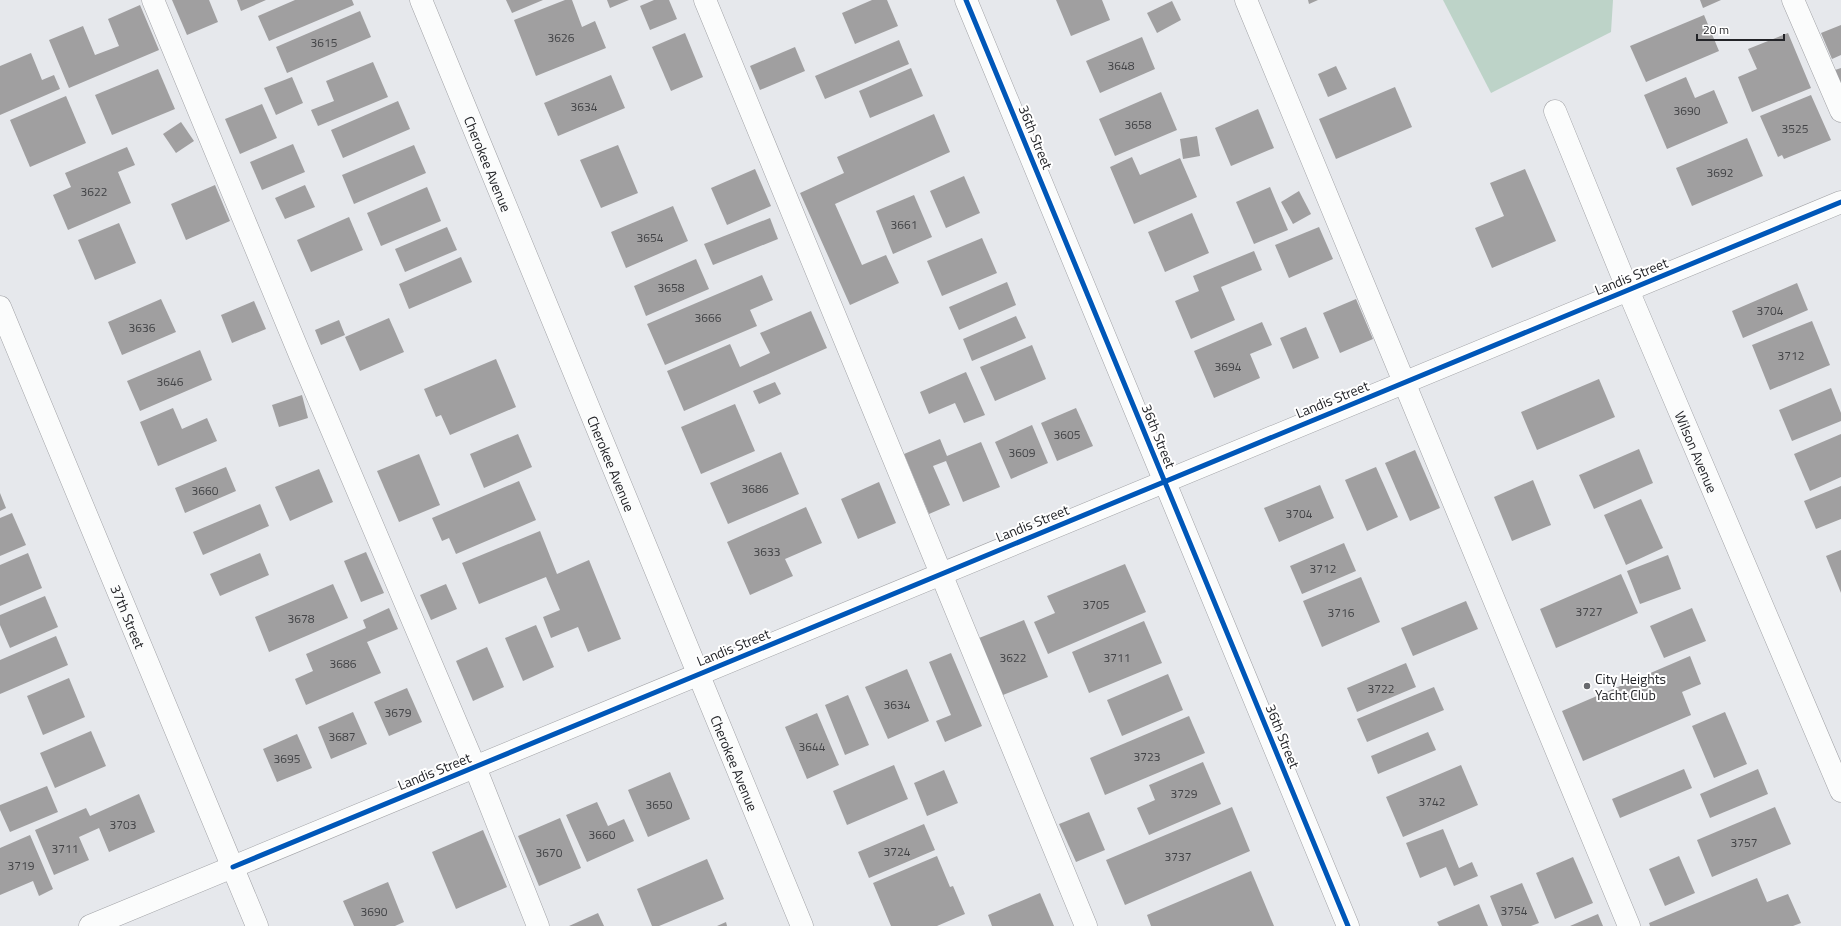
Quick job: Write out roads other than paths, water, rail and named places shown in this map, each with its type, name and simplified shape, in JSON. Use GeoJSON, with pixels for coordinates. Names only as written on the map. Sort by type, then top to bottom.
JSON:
{"type":"FeatureCollection","features":[{"type":"Feature","properties":{"kind":"street"},"geometry":{"type":"LineString","coordinates":[[153,0],[306,370],[475,767],[538,926]]}},
{"type":"Feature","properties":{"kind":"street","name":"Cherokee Avenue"},"geometry":{"type":"LineString","coordinates":[[421,0],[802,926]]}},
{"type":"Feature","properties":{"kind":"street"},"geometry":{"type":"LineString","coordinates":[[705,0],[1086,926]]}},
{"type":"Feature","properties":{"kind":"street","name":"36th Street"},"geometry":{"type":"LineString","coordinates":[[966,0],[1348,926]]}},
{"type":"Feature","properties":{"kind":"street"},"geometry":{"type":"LineString","coordinates":[[1246,0],[1629,926]]}},
{"type":"Feature","properties":{"kind":"street"},"geometry":{"type":"LineString","coordinates":[[1793,0],[1841,111]]}},
{"type":"Feature","properties":{"kind":"street","name":"Wilson Avenue"},"geometry":{"type":"LineString","coordinates":[[1555,111],[1628,290],[1841,791]]}},
{"type":"Feature","properties":{"kind":"street","name":"Landis Street"},"geometry":{"type":"LineString","coordinates":[[90,926],[1841,202]]}},
{"type":"Feature","properties":{"kind":"street","name":"37th Street"},"geometry":{"type":"LineString","coordinates":[[0,307],[258,926]]}},
{"type":"Feature","properties":{"kind":"place","name":"City Heights Yacht Club"},"geometry":{"type":"Point","coordinates":[1587,686]}}]}
